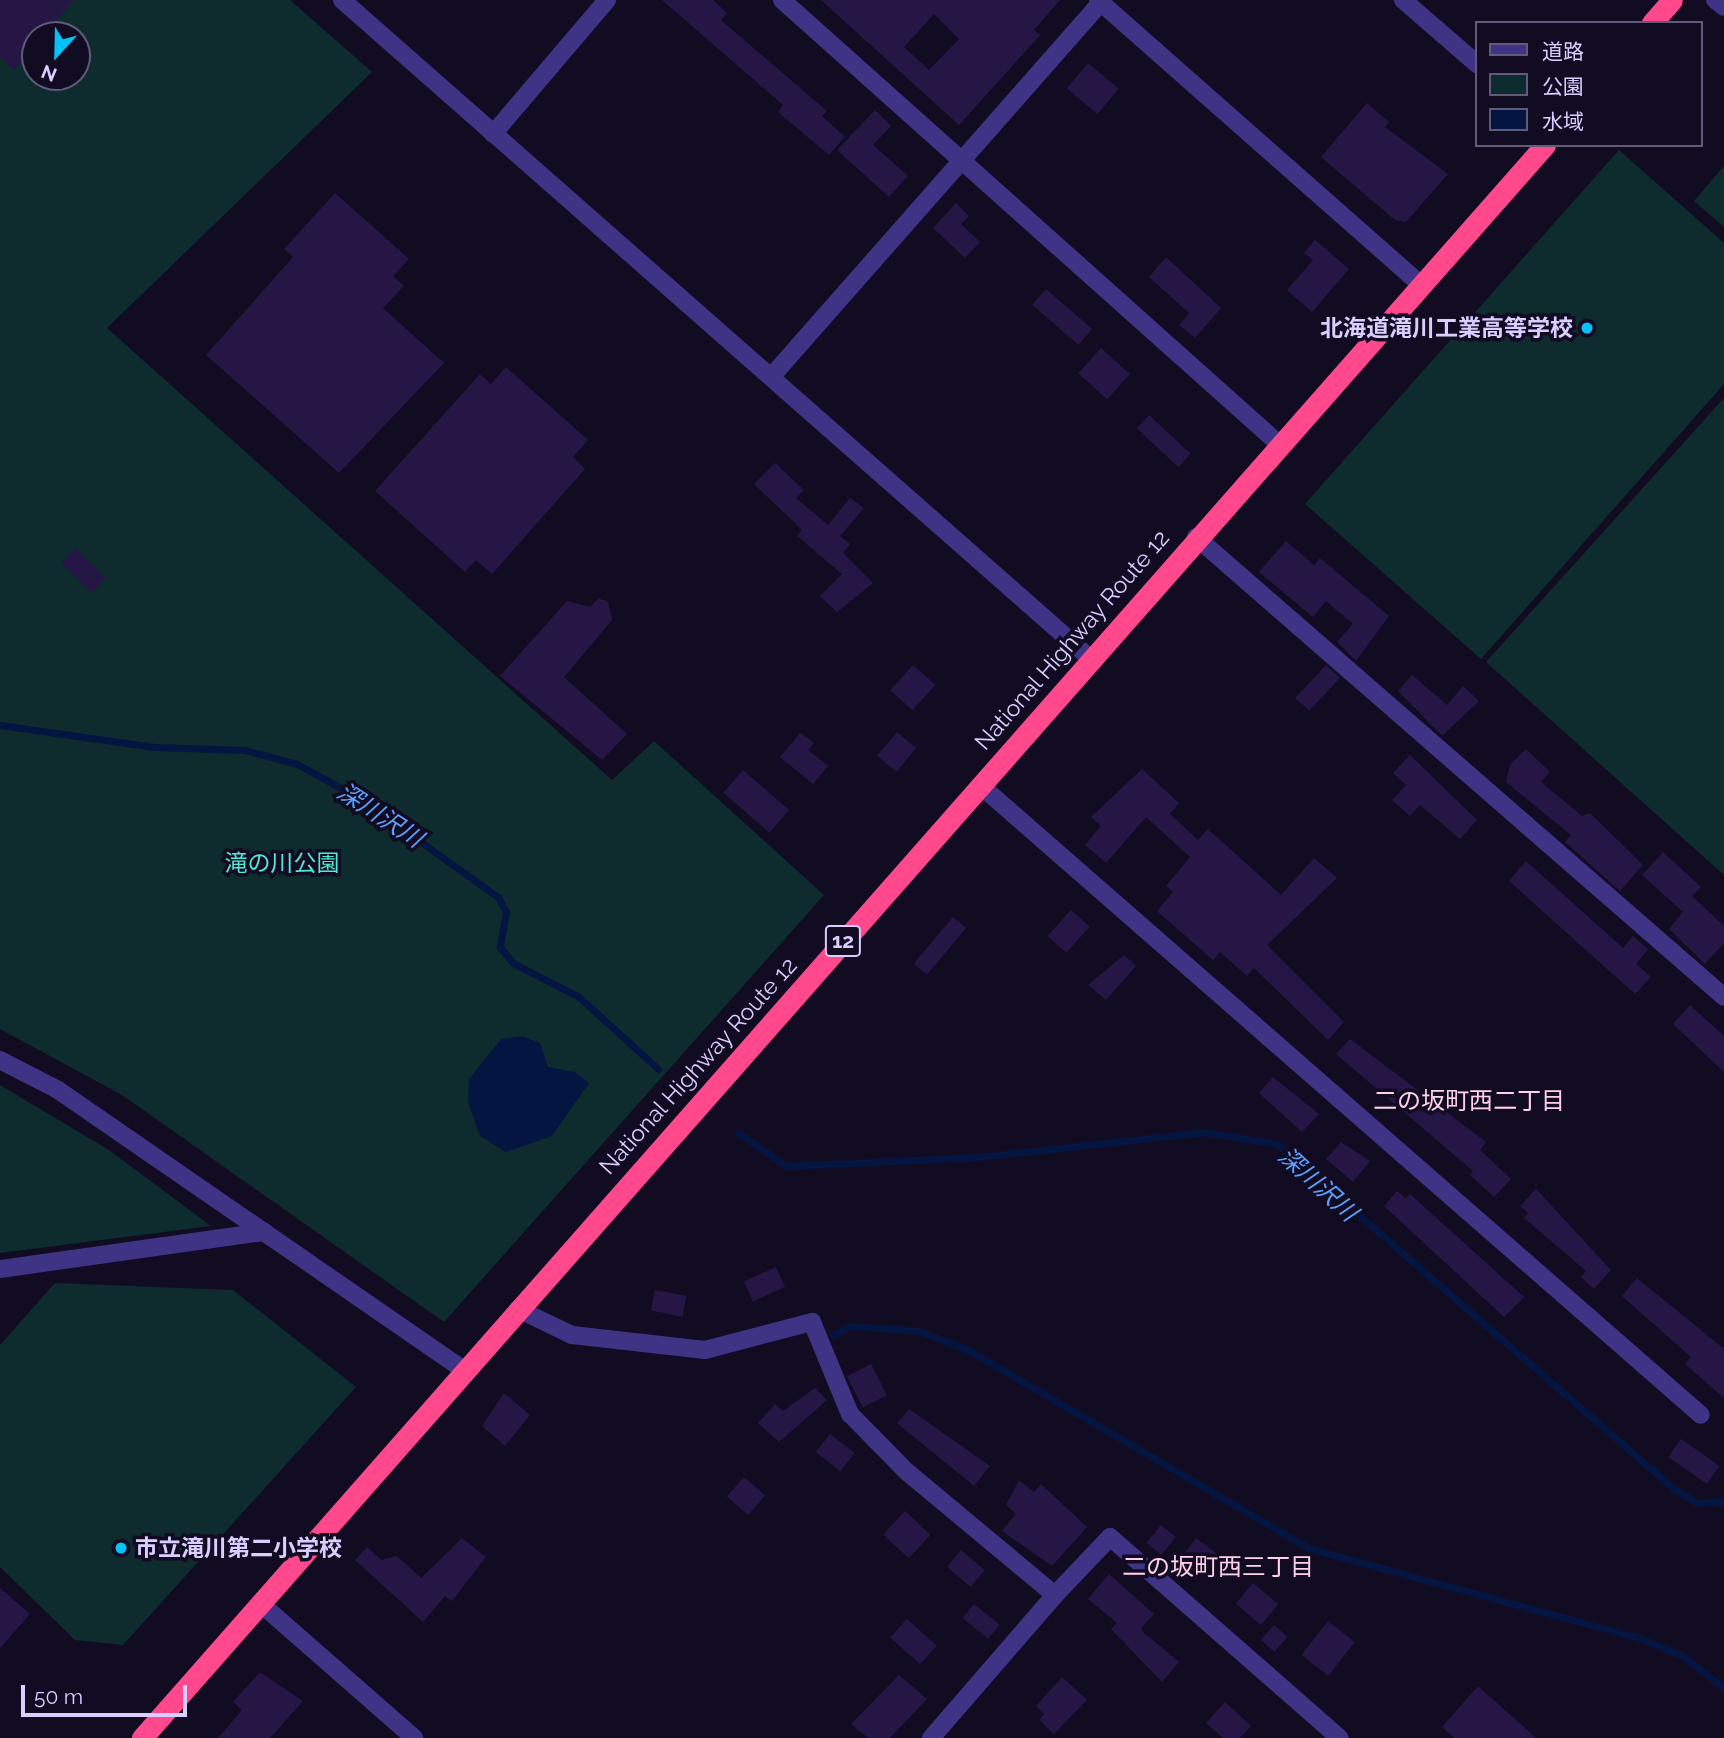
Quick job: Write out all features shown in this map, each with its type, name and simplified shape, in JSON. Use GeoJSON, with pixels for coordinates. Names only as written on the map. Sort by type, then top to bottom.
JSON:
{"type":"FeatureCollection","features":[{"type":"Feature","properties":{"kind":"highway"},"geometry":{"type":"LineString","coordinates":[[1654,21],[1672,0]]}},
{"type":"Feature","properties":{"kind":"highway","name":"National Highway Route 12"},"geometry":{"type":"LineString","coordinates":[[142,1738],[1196,537],[1543,147]]}},
{"type":"Feature","properties":{"kind":"street"},"geometry":{"type":"LineString","coordinates":[[493,134],[607,0]]}},
{"type":"Feature","properties":{"kind":"street"},"geometry":{"type":"LineString","coordinates":[[782,0],[1279,444]]}},
{"type":"Feature","properties":{"kind":"street"},"geometry":{"type":"LineString","coordinates":[[1403,0],[1476,63]]}},
{"type":"Feature","properties":{"kind":"street"},"geometry":{"type":"LineString","coordinates":[[1715,0],[1724,8]]}},
{"type":"Feature","properties":{"kind":"street"},"geometry":{"type":"LineString","coordinates":[[771,377],[960,158],[1101,1],[1422,286]]}},
{"type":"Feature","properties":{"kind":"street"},"geometry":{"type":"LineString","coordinates":[[349,2],[493,134],[1091,659]]}},
{"type":"Feature","properties":{"kind":"street"},"geometry":{"type":"LineString","coordinates":[[1196,537],[1724,997]]}},
{"type":"Feature","properties":{"kind":"street"},"geometry":{"type":"LineString","coordinates":[[980,785],[1701,1415]]}},
{"type":"Feature","properties":{"kind":"street"},"geometry":{"type":"LineString","coordinates":[[0,1060],[58,1090],[465,1371]]}},
{"type":"Feature","properties":{"kind":"street"},"geometry":{"type":"LineString","coordinates":[[0,1269],[264,1232]]}},
{"type":"Feature","properties":{"kind":"street"},"geometry":{"type":"LineString","coordinates":[[518,1309],[572,1335],[705,1350],[812,1322],[850,1414],[906,1471],[1055,1595]]}},
{"type":"Feature","properties":{"kind":"street"},"geometry":{"type":"LineString","coordinates":[[931,1738],[1110,1536],[1339,1738]]}},
{"type":"Feature","properties":{"kind":"street"},"geometry":{"type":"LineString","coordinates":[[260,1603],[414,1738]]}},
{"type":"Feature","properties":{"kind":"green space","name":"滝の川公園"},"geometry":{"type":"Polygon","coordinates":[[[0,0],[290,0],[372,72],[107,328],[612,780],[654,741],[824,895],[444,1322],[122,1095],[0,1029],[0,0]]]}},
{"type":"Feature","properties":{"kind":"green space"},"geometry":{"type":"Polygon","coordinates":[[[1619,150],[1724,243],[1724,384],[1481,659],[1305,504],[1619,150]]]}},
{"type":"Feature","properties":{"kind":"green space"},"geometry":{"type":"Polygon","coordinates":[[[1724,166],[1724,227],[1694,201],[1724,166]]]}},
{"type":"Feature","properties":{"kind":"green space"},"geometry":{"type":"Polygon","coordinates":[[[1724,398],[1724,875],[1486,662],[1724,398]]]}},
{"type":"Feature","properties":{"kind":"green space"},"geometry":{"type":"Polygon","coordinates":[[[0,1085],[109,1150],[211,1226],[0,1253],[0,1085]]]}},
{"type":"Feature","properties":{"kind":"green space","name":"市立滝川第二小学校"},"geometry":{"type":"Polygon","coordinates":[[[55,1283],[233,1290],[356,1387],[123,1645],[75,1640],[0,1567],[0,1345],[55,1283]]]}},
{"type":"Feature","properties":{"kind":"water"},"geometry":{"type":"Polygon","coordinates":[[[522,1036],[540,1043],[548,1067],[575,1072],[589,1083],[552,1136],[506,1152],[480,1136],[468,1102],[469,1079],[501,1039],[522,1036]]]}},
{"type":"Feature","properties":{"kind":"building"},"geometry":{"type":"Polygon","coordinates":[[[0,0],[74,0],[56,21],[21,21],[21,62],[14,70],[0,57],[0,0]]]}},
{"type":"Feature","properties":{"kind":"building"},"geometry":{"type":"Polygon","coordinates":[[[662,0],[713,0],[727,13],[721,20],[827,111],[822,116],[845,137],[829,155],[778,112],[783,105],[662,0]]]}},
{"type":"Feature","properties":{"kind":"building"},"geometry":{"type":"Polygon","coordinates":[[[821,0],[1060,0],[1034,30],[1040,35],[959,125],[821,0]],[[934,14],[904,47],[929,70],[959,39],[934,14]]]}},
{"type":"Feature","properties":{"kind":"building"},"geometry":{"type":"Polygon","coordinates":[[[1088,63],[1119,89],[1097,114],[1067,88],[1088,63]]]}},
{"type":"Feature","properties":{"kind":"building"},"geometry":{"type":"Polygon","coordinates":[[[1367,103],[1389,122],[1385,127],[1448,174],[1406,222],[1395,220],[1321,157],[1367,103]]]}},
{"type":"Feature","properties":{"kind":"building"},"geometry":{"type":"Polygon","coordinates":[[[875,110],[891,126],[873,145],[908,176],[889,197],[837,150],[875,110]]]}},
{"type":"Feature","properties":{"kind":"building"},"geometry":{"type":"Polygon","coordinates":[[[335,193],[409,259],[393,276],[404,286],[383,308],[444,363],[339,473],[206,355],[293,257],[284,249],[335,193]]]}},
{"type":"Feature","properties":{"kind":"building"},"geometry":{"type":"Polygon","coordinates":[[[956,203],[969,216],[961,224],[980,242],[965,258],[933,228],[956,203]]]}},
{"type":"Feature","properties":{"kind":"building"},"geometry":{"type":"Polygon","coordinates":[[[1315,240],[1349,269],[1312,312],[1287,290],[1313,260],[1304,253],[1315,240]]]}},
{"type":"Feature","properties":{"kind":"building"},"geometry":{"type":"Polygon","coordinates":[[[1166,257],[1221,308],[1195,338],[1179,325],[1189,313],[1149,277],[1166,257]]]}},
{"type":"Feature","properties":{"kind":"building"},"geometry":{"type":"Polygon","coordinates":[[[1046,289],[1092,329],[1078,345],[1032,305],[1046,289]]]}},
{"type":"Feature","properties":{"kind":"building"},"geometry":{"type":"Polygon","coordinates":[[[1101,348],[1130,374],[1107,399],[1078,373],[1101,348]]]}},
{"type":"Feature","properties":{"kind":"building"},"geometry":{"type":"Polygon","coordinates":[[[506,367],[588,440],[573,457],[585,469],[492,574],[476,560],[465,572],[375,491],[480,374],[491,384],[506,367]]]}},
{"type":"Feature","properties":{"kind":"building"},"geometry":{"type":"Polygon","coordinates":[[[1149,415],[1191,454],[1178,467],[1137,428],[1149,415]]]}},
{"type":"Feature","properties":{"kind":"building"},"geometry":{"type":"Polygon","coordinates":[[[775,463],[804,490],[796,498],[828,525],[850,498],[864,508],[840,536],[850,544],[843,553],[873,583],[837,612],[820,596],[842,574],[797,536],[802,530],[754,484],[775,463]]]}},
{"type":"Feature","properties":{"kind":"building"},"geometry":{"type":"Polygon","coordinates":[[[1286,541],[1314,565],[1320,558],[1389,616],[1356,661],[1337,642],[1353,624],[1326,601],[1313,617],[1259,572],[1286,541]]]}},
{"type":"Feature","properties":{"kind":"building"},"geometry":{"type":"Polygon","coordinates":[[[76,548],[106,578],[91,593],[61,563],[76,548]]]}},
{"type":"Feature","properties":{"kind":"building"},"geometry":{"type":"Polygon","coordinates":[[[599,598],[608,602],[612,620],[564,677],[627,734],[602,760],[500,676],[567,601],[590,607],[599,598]]]}},
{"type":"Feature","properties":{"kind":"building"},"geometry":{"type":"Polygon","coordinates":[[[913,665],[935,685],[913,710],[890,690],[913,665]]]}},
{"type":"Feature","properties":{"kind":"building"},"geometry":{"type":"Polygon","coordinates":[[[1326,665],[1340,678],[1309,711],[1295,698],[1326,665]]]}},
{"type":"Feature","properties":{"kind":"building"},"geometry":{"type":"Polygon","coordinates":[[[1412,675],[1447,705],[1463,686],[1479,701],[1442,736],[1398,691],[1412,675]]]}},
{"type":"Feature","properties":{"kind":"building"},"geometry":{"type":"Polygon","coordinates":[[[897,732],[916,748],[896,772],[877,756],[897,732]]]}},
{"type":"Feature","properties":{"kind":"building"},"geometry":{"type":"Polygon","coordinates":[[[800,733],[814,743],[808,750],[828,766],[813,784],[780,757],[800,733]]]}},
{"type":"Feature","properties":{"kind":"building"},"geometry":{"type":"Polygon","coordinates":[[[1526,749],[1550,772],[1541,782],[1582,816],[1590,813],[1643,865],[1620,891],[1565,842],[1571,835],[1506,782],[1510,765],[1526,749]]]}},
{"type":"Feature","properties":{"kind":"building"},"geometry":{"type":"Polygon","coordinates":[[[1410,755],[1477,820],[1460,839],[1420,805],[1410,816],[1392,800],[1406,785],[1393,773],[1410,755]]]}},
{"type":"Feature","properties":{"kind":"building"},"geometry":{"type":"Polygon","coordinates":[[[1142,769],[1179,803],[1170,814],[1198,840],[1208,829],[1281,895],[1314,858],[1337,878],[1267,945],[1344,1022],[1328,1040],[1254,968],[1247,976],[1220,952],[1213,960],[1157,911],[1173,892],[1166,886],[1190,857],[1146,817],[1106,863],[1085,845],[1101,826],[1091,817],[1142,769]]]}},
{"type":"Feature","properties":{"kind":"building"},"geometry":{"type":"Polygon","coordinates":[[[743,770],[789,810],[769,833],[723,793],[743,770]]]}},
{"type":"Feature","properties":{"kind":"building"},"geometry":{"type":"Polygon","coordinates":[[[1663,852],[1701,887],[1692,896],[1724,926],[1724,943],[1705,964],[1669,929],[1683,912],[1642,875],[1663,852]]]}},
{"type":"Feature","properties":{"kind":"building"},"geometry":{"type":"Polygon","coordinates":[[[1526,861],[1623,948],[1633,936],[1648,949],[1636,964],[1651,977],[1635,994],[1509,881],[1526,861]]]}},
{"type":"Feature","properties":{"kind":"building"},"geometry":{"type":"Polygon","coordinates":[[[1071,910],[1090,927],[1066,953],[1048,936],[1071,910]]]}},
{"type":"Feature","properties":{"kind":"building"},"geometry":{"type":"Polygon","coordinates":[[[953,917],[966,928],[927,975],[914,964],[953,917]]]}},
{"type":"Feature","properties":{"kind":"building"},"geometry":{"type":"Polygon","coordinates":[[[1124,955],[1136,966],[1106,1000],[1088,985],[1124,955]]]}},
{"type":"Feature","properties":{"kind":"building"},"geometry":{"type":"Polygon","coordinates":[[[1690,1005],[1724,1036],[1724,1072],[1673,1024],[1690,1005]]]}},
{"type":"Feature","properties":{"kind":"building"},"geometry":{"type":"Polygon","coordinates":[[[1350,1039],[1486,1142],[1480,1150],[1511,1179],[1494,1197],[1470,1175],[1473,1171],[1336,1054],[1350,1039]]]}},
{"type":"Feature","properties":{"kind":"building"},"geometry":{"type":"Polygon","coordinates":[[[1273,1077],[1319,1114],[1302,1132],[1259,1093],[1273,1077]]]}},
{"type":"Feature","properties":{"kind":"building"},"geometry":{"type":"Polygon","coordinates":[[[1341,1142],[1370,1161],[1353,1182],[1326,1159],[1341,1142]]]}},
{"type":"Feature","properties":{"kind":"building"},"geometry":{"type":"Polygon","coordinates":[[[1536,1189],[1611,1270],[1594,1289],[1581,1277],[1586,1271],[1524,1218],[1528,1213],[1520,1206],[1536,1189]]]}},
{"type":"Feature","properties":{"kind":"building"},"geometry":{"type":"Polygon","coordinates":[[[1397,1191],[1406,1198],[1410,1194],[1524,1297],[1504,1317],[1384,1206],[1397,1191]]]}},
{"type":"Feature","properties":{"kind":"building"},"geometry":{"type":"Polygon","coordinates":[[[776,1267],[785,1287],[753,1301],[744,1281],[776,1267]]]}},
{"type":"Feature","properties":{"kind":"building"},"geometry":{"type":"Polygon","coordinates":[[[1637,1278],[1724,1349],[1724,1398],[1685,1364],[1691,1357],[1622,1296],[1637,1278]]]}},
{"type":"Feature","properties":{"kind":"building"},"geometry":{"type":"Polygon","coordinates":[[[655,1290],[686,1296],[682,1317],[651,1311],[655,1290]]]}},
{"type":"Feature","properties":{"kind":"building"},"geometry":{"type":"Polygon","coordinates":[[[871,1364],[887,1395],[863,1407],[847,1376],[871,1364]]]}},
{"type":"Feature","properties":{"kind":"building"},"geometry":{"type":"Polygon","coordinates":[[[815,1388],[827,1400],[779,1442],[758,1423],[775,1404],[783,1411],[815,1388]]]}},
{"type":"Feature","properties":{"kind":"building"},"geometry":{"type":"Polygon","coordinates":[[[504,1393],[530,1415],[505,1446],[482,1426],[504,1393]]]}},
{"type":"Feature","properties":{"kind":"building"},"geometry":{"type":"Polygon","coordinates":[[[909,1409],[990,1466],[974,1486],[897,1423],[909,1409]]]}},
{"type":"Feature","properties":{"kind":"building"},"geometry":{"type":"Polygon","coordinates":[[[830,1434],[854,1453],[840,1471],[816,1452],[830,1434]]]}},
{"type":"Feature","properties":{"kind":"building"},"geometry":{"type":"Polygon","coordinates":[[[1681,1439],[1720,1466],[1707,1484],[1668,1457],[1681,1439]]]}},
{"type":"Feature","properties":{"kind":"building"},"geometry":{"type":"Polygon","coordinates":[[[744,1477],[765,1495],[748,1515],[727,1497],[744,1477]]]}},
{"type":"Feature","properties":{"kind":"building"},"geometry":{"type":"Polygon","coordinates":[[[1019,1480],[1034,1492],[1041,1484],[1087,1527],[1052,1566],[1002,1531],[1016,1514],[1006,1505],[1019,1480]]]}},
{"type":"Feature","properties":{"kind":"building"},"geometry":{"type":"Polygon","coordinates":[[[905,1511],[931,1535],[909,1558],[883,1534],[905,1511]]]}},
{"type":"Feature","properties":{"kind":"building"},"geometry":{"type":"Polygon","coordinates":[[[1161,1525],[1176,1537],[1161,1555],[1147,1543],[1161,1525]]]}},
{"type":"Feature","properties":{"kind":"building"},"geometry":{"type":"Polygon","coordinates":[[[462,1538],[486,1557],[452,1601],[445,1596],[423,1622],[355,1560],[367,1547],[381,1560],[397,1556],[421,1578],[462,1538]]]}},
{"type":"Feature","properties":{"kind":"building"},"geometry":{"type":"Polygon","coordinates":[[[1196,1538],[1225,1560],[1211,1578],[1182,1556],[1196,1538]]]}},
{"type":"Feature","properties":{"kind":"building"},"geometry":{"type":"Polygon","coordinates":[[[961,1550],[985,1570],[971,1587],[947,1567],[961,1550]]]}},
{"type":"Feature","properties":{"kind":"building"},"geometry":{"type":"Polygon","coordinates":[[[1109,1574],[1154,1614],[1141,1628],[1179,1662],[1162,1682],[1111,1629],[1117,1623],[1088,1599],[1109,1574]]]}},
{"type":"Feature","properties":{"kind":"building"},"geometry":{"type":"Polygon","coordinates":[[[1253,1583],[1278,1604],[1261,1625],[1236,1604],[1253,1583]]]}},
{"type":"Feature","properties":{"kind":"building"},"geometry":{"type":"Polygon","coordinates":[[[0,1588],[30,1614],[0,1648],[0,1588]]]}},
{"type":"Feature","properties":{"kind":"building"},"geometry":{"type":"Polygon","coordinates":[[[974,1604],[1000,1625],[988,1639],[963,1618],[974,1604]]]}},
{"type":"Feature","properties":{"kind":"building"},"geometry":{"type":"Polygon","coordinates":[[[907,1619],[937,1646],[920,1664],[890,1638],[907,1619]]]}},
{"type":"Feature","properties":{"kind":"building"},"geometry":{"type":"Polygon","coordinates":[[[1328,1621],[1355,1642],[1328,1676],[1302,1655],[1328,1621]]]}},
{"type":"Feature","properties":{"kind":"building"},"geometry":{"type":"Polygon","coordinates":[[[1274,1625],[1288,1637],[1274,1652],[1261,1640],[1274,1625]]]}},
{"type":"Feature","properties":{"kind":"building"},"geometry":{"type":"Polygon","coordinates":[[[260,1672],[303,1701],[270,1738],[218,1738],[242,1710],[233,1702],[260,1672]]]}},
{"type":"Feature","properties":{"kind":"building"},"geometry":{"type":"Polygon","coordinates":[[[899,1675],[927,1699],[890,1738],[868,1738],[851,1724],[899,1675]]]}},
{"type":"Feature","properties":{"kind":"building"},"geometry":{"type":"Polygon","coordinates":[[[1062,1677],[1087,1700],[1054,1734],[1039,1720],[1044,1714],[1036,1706],[1062,1677]]]}},
{"type":"Feature","properties":{"kind":"building"},"geometry":{"type":"Polygon","coordinates":[[[1478,1686],[1536,1738],[1454,1738],[1442,1727],[1478,1686]]]}},
{"type":"Feature","properties":{"kind":"building"},"geometry":{"type":"Polygon","coordinates":[[[1225,1702],[1251,1726],[1240,1738],[1223,1738],[1206,1723],[1225,1702]]]}},
{"type":"Feature","properties":{"kind":"waterway","name":"深川沢川"},"geometry":{"type":"LineString","coordinates":[[0,725],[154,747],[245,750],[297,764],[361,799],[498,897],[506,912],[500,947],[513,963],[579,997],[658,1069]]}},
{"type":"Feature","properties":{"kind":"waterway","name":"深川沢川"},"geometry":{"type":"LineString","coordinates":[[739,1133],[786,1166],[978,1157],[1203,1132],[1277,1144],[1673,1488],[1697,1503],[1724,1501]]}},
{"type":"Feature","properties":{"kind":"waterway"},"geometry":{"type":"LineString","coordinates":[[833,1335],[851,1326],[920,1331],[970,1351],[1308,1548],[1642,1639],[1683,1656],[1724,1688]]}},
{"type":"Feature","properties":{"kind":"place","name":"北海道滝川工業高等学校"},"geometry":{"type":"Point","coordinates":[1587,328]}},
{"type":"Feature","properties":{"kind":"place","name":"市立滝川第二小学校"},"geometry":{"type":"Point","coordinates":[121,1548]}},
{"type":"Feature","properties":{"kind":"district","name":"二の坂町西二丁目"},"geometry":{"type":"Point","coordinates":[1469,1101]}},
{"type":"Feature","properties":{"kind":"district","name":"二の坂町西三丁目"},"geometry":{"type":"Point","coordinates":[1218,1567]}}]}
